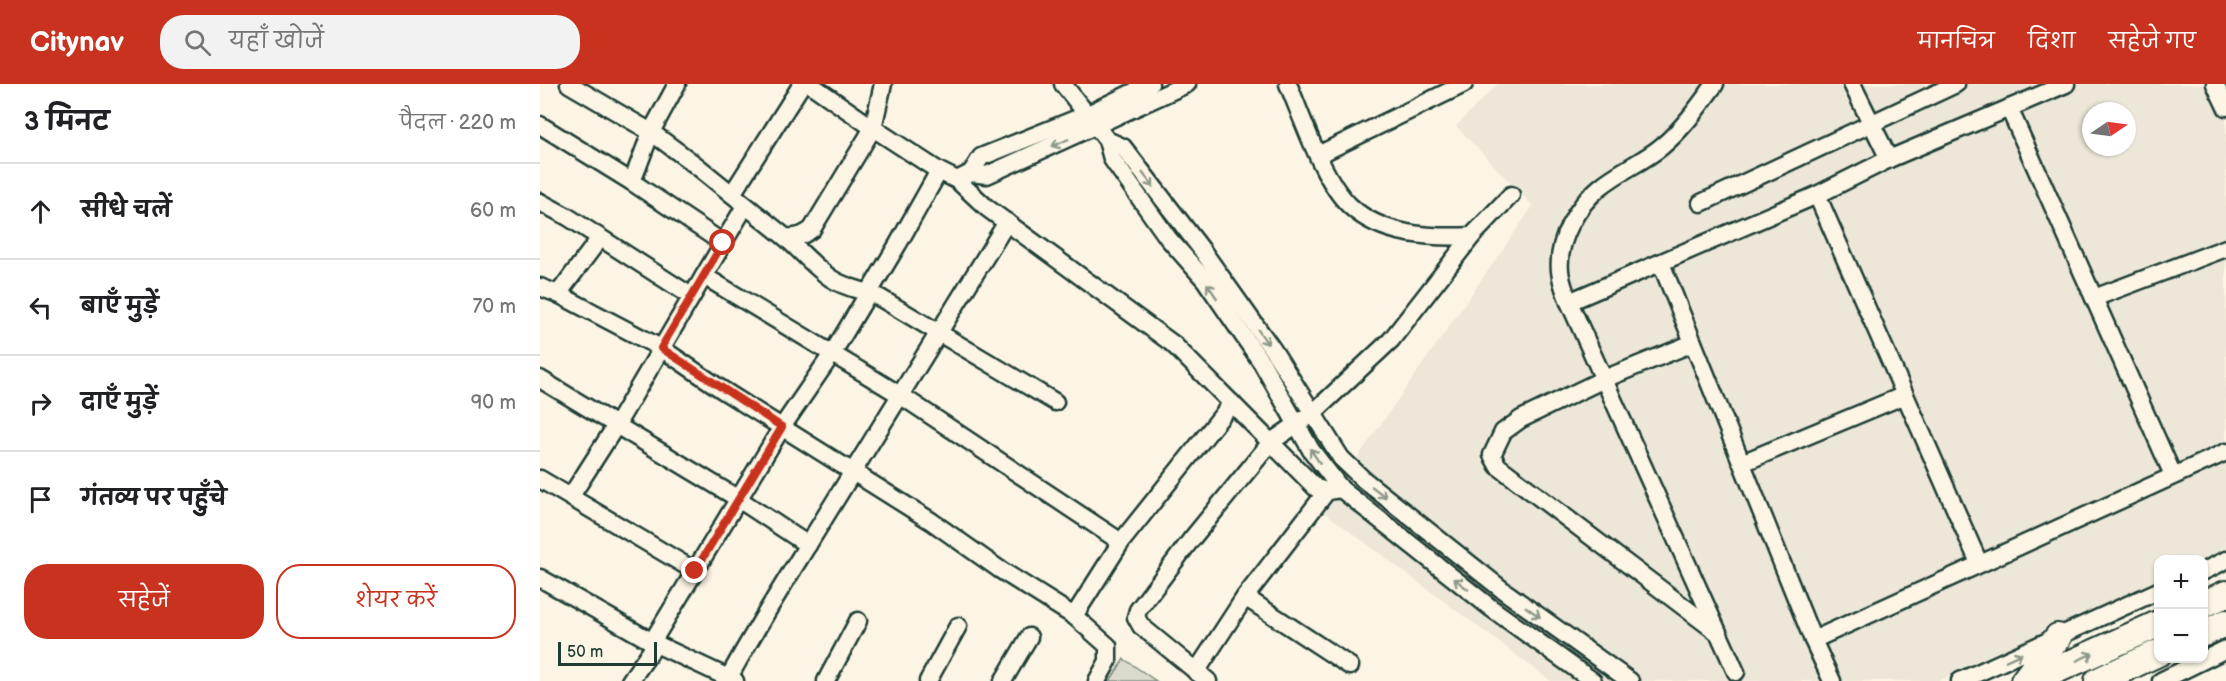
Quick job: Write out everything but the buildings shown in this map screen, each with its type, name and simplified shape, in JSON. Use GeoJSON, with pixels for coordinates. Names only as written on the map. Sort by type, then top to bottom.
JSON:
{"type":"FeatureCollection","features":[{"type":"Feature","properties":{"kind":"highway"},"geometry":{"type":"LineString","coordinates":[[2208,602],[2226,594]]}},
{"type":"Feature","properties":{"kind":"highway"},"geometry":{"type":"LineString","coordinates":[[2208,631],[2226,623]]}},
{"type":"Feature","properties":{"kind":"highway"},"geometry":{"type":"LineString","coordinates":[[2032,681],[2154,626]]}},
{"type":"Feature","properties":{"kind":"highway"},"geometry":{"type":"LineString","coordinates":[[2024,681],[2058,637]]}},
{"type":"Feature","properties":{"kind":"highway"},"geometry":{"type":"LineString","coordinates":[[2098,681],[2154,655]]}},
{"type":"Feature","properties":{"kind":"street"},"geometry":{"type":"LineString","coordinates":[[569,84],[651,132],[785,237],[832,279],[868,292],[938,331],[1055,402]]}},
{"type":"Feature","properties":{"kind":"street"},"geometry":{"type":"LineString","coordinates":[[632,182],[651,132],[676,84]]}},
{"type":"Feature","properties":{"kind":"street"},"geometry":{"type":"LineString","coordinates":[[732,194],[802,84]]}},
{"type":"Feature","properties":{"kind":"street"},"geometry":{"type":"LineString","coordinates":[[810,84],[939,171],[964,177],[987,208],[1173,344],[1316,488],[1334,490]]}},
{"type":"Feature","properties":{"kind":"street"},"geometry":{"type":"LineString","coordinates":[[785,237],[796,238],[812,229],[873,128],[883,84]]}},
{"type":"Feature","properties":{"kind":"street"},"geometry":{"type":"LineString","coordinates":[[1063,84],[1098,127],[1123,147],[1202,250],[1273,350],[1341,458],[1364,480],[1504,591],[1630,681]]}},
{"type":"Feature","properties":{"kind":"street"},"geometry":{"type":"LineString","coordinates":[[1098,127],[1150,84]]}},
{"type":"Feature","properties":{"kind":"street"},"geometry":{"type":"LineString","coordinates":[[964,177],[981,157],[1098,127],[1187,84]]}},
{"type":"Feature","properties":{"kind":"street"},"geometry":{"type":"LineString","coordinates":[[1288,84],[1318,155],[1332,182],[1349,205],[1367,219],[1394,230],[1420,235],[1472,236]]}},
{"type":"Feature","properties":{"kind":"street"},"geometry":{"type":"LineString","coordinates":[[1318,155],[1464,84]]}},
{"type":"Feature","properties":{"kind":"street"},"geometry":{"type":"LineString","coordinates":[[1715,84],[1674,136],[1659,149],[1600,187],[1577,212],[1568,229],[1559,261],[1569,302],[1737,672]]}},
{"type":"Feature","properties":{"kind":"street"},"geometry":{"type":"LineString","coordinates":[[1852,84],[1889,159]]}},
{"type":"Feature","properties":{"kind":"street"},"geometry":{"type":"LineString","coordinates":[[1701,203],[1956,84]]}},
{"type":"Feature","properties":{"kind":"street"},"geometry":{"type":"LineString","coordinates":[[1569,302],[1817,195],[1889,159],[2066,84]]}},
{"type":"Feature","properties":{"kind":"street"},"geometry":{"type":"LineString","coordinates":[[2216,84],[2226,107]]}},
{"type":"Feature","properties":{"kind":"street"},"geometry":{"type":"LineString","coordinates":[[2009,108],[2173,476]]}},
{"type":"Feature","properties":{"kind":"street"},"geometry":{"type":"LineString","coordinates":[[540,125],[632,182],[723,243]]}},
{"type":"Feature","properties":{"kind":"street"},"geometry":{"type":"LineString","coordinates":[[1098,127],[1112,159],[1168,238],[1205,280],[1262,363],[1334,490],[1593,681]]}},
{"type":"Feature","properties":{"kind":"street"},"geometry":{"type":"LineString","coordinates":[[630,681],[737,498],[832,354],[939,171]]}},
{"type":"Feature","properties":{"kind":"street"},"geometry":{"type":"LineString","coordinates":[[1334,490],[1245,597],[1202,677],[1140,626],[1137,613],[1190,541],[1271,442],[1313,413],[1391,340],[1472,236],[1511,195]]}},
{"type":"Feature","properties":{"kind":"street"},"geometry":{"type":"LineString","coordinates":[[1817,195],[1979,563]]}},
{"type":"Feature","properties":{"kind":"street"},"geometry":{"type":"LineString","coordinates":[[540,202],[691,296]]}},
{"type":"Feature","properties":{"kind":"street"},"geometry":{"type":"LineString","coordinates":[[571,496],[617,424],[746,206]]}},
{"type":"Feature","properties":{"kind":"street"},"geometry":{"type":"LineString","coordinates":[[540,578],[654,643],[730,680],[783,582],[1007,222]]}},
{"type":"Feature","properties":{"kind":"street"},"geometry":{"type":"LineString","coordinates":[[1168,238],[1182,225]]}},
{"type":"Feature","properties":{"kind":"street"},"geometry":{"type":"LineString","coordinates":[[558,294],[600,238]]}},
{"type":"Feature","properties":{"kind":"street"},"geometry":{"type":"LineString","coordinates":[[2094,298],[2226,248]]}},
{"type":"Feature","properties":{"kind":"street"},"geometry":{"type":"LineString","coordinates":[[1661,263],[1813,640],[1832,681]]}},
{"type":"Feature","properties":{"kind":"street"},"geometry":{"type":"LineString","coordinates":[[704,276],[900,394],[1121,542]]}},
{"type":"Feature","properties":{"kind":"street"},"geometry":{"type":"LineString","coordinates":[[540,287],[558,294],[661,348],[852,473],[931,521],[999,569],[1074,616],[1108,646],[1108,661],[1096,681]]}},
{"type":"Feature","properties":{"kind":"street"},"geometry":{"type":"LineString","coordinates":[[1693,343],[1604,379],[1511,424],[1493,448],[1492,458],[1498,466],[1719,633]]}},
{"type":"Feature","properties":{"kind":"street"},"geometry":{"type":"LineString","coordinates":[[540,379],[737,498],[808,545]]}},
{"type":"Feature","properties":{"kind":"street"},"geometry":{"type":"LineString","coordinates":[[1742,463],[1905,395]]}},
{"type":"Feature","properties":{"kind":"street"},"geometry":{"type":"LineString","coordinates":[[1074,616],[1121,542],[1232,403]]}},
{"type":"Feature","properties":{"kind":"street"},"geometry":{"type":"LineString","coordinates":[[1813,640],[2226,452]]}},
{"type":"Feature","properties":{"kind":"street"},"geometry":{"type":"LineString","coordinates":[[540,479],[695,571]]}},
{"type":"Feature","properties":{"kind":"street"},"geometry":{"type":"LineString","coordinates":[[1433,562],[1448,546]]}},
{"type":"Feature","properties":{"kind":"street"},"geometry":{"type":"LineString","coordinates":[[2208,569],[2226,560]]}},
{"type":"Feature","properties":{"kind":"street"},"geometry":{"type":"LineString","coordinates":[[1960,681],[2154,593]]}},
{"type":"Feature","properties":{"kind":"street"},"geometry":{"type":"LineString","coordinates":[[1245,597],[1350,666]]}},
{"type":"Feature","properties":{"kind":"street"},"geometry":{"type":"LineString","coordinates":[[826,681],[858,621]]}},
{"type":"Feature","properties":{"kind":"street"},"geometry":{"type":"LineString","coordinates":[[928,681],[958,626]]}},
{"type":"Feature","properties":{"kind":"street"},"geometry":{"type":"LineString","coordinates":[[1003,681],[1029,637]]}},
{"type":"Feature","properties":{"kind":"street"},"geometry":{"type":"LineString","coordinates":[[2161,681],[2226,650]]}},
{"type":"Feature","properties":{"kind":"shaded area"},"geometry":{"type":"Polygon","coordinates":[[[1498,84],[2226,84],[2226,553],[2208,561],[2208,555],[2154,555],[2154,585],[1938,681],[1551,681],[1321,510],[1533,206],[1456,126],[1498,84]]]}},
{"type":"Feature","properties":{"kind":"shaded area"},"geometry":{"type":"Polygon","coordinates":[[[1124,659],[1156,681],[1110,681],[1124,659]]]}},
{"type":"Feature","properties":{"kind":"route"},"geometry":{"type":"LineString","coordinates":[[695,571],[737,498],[782,427],[661,348],[723,243]]}}]}
